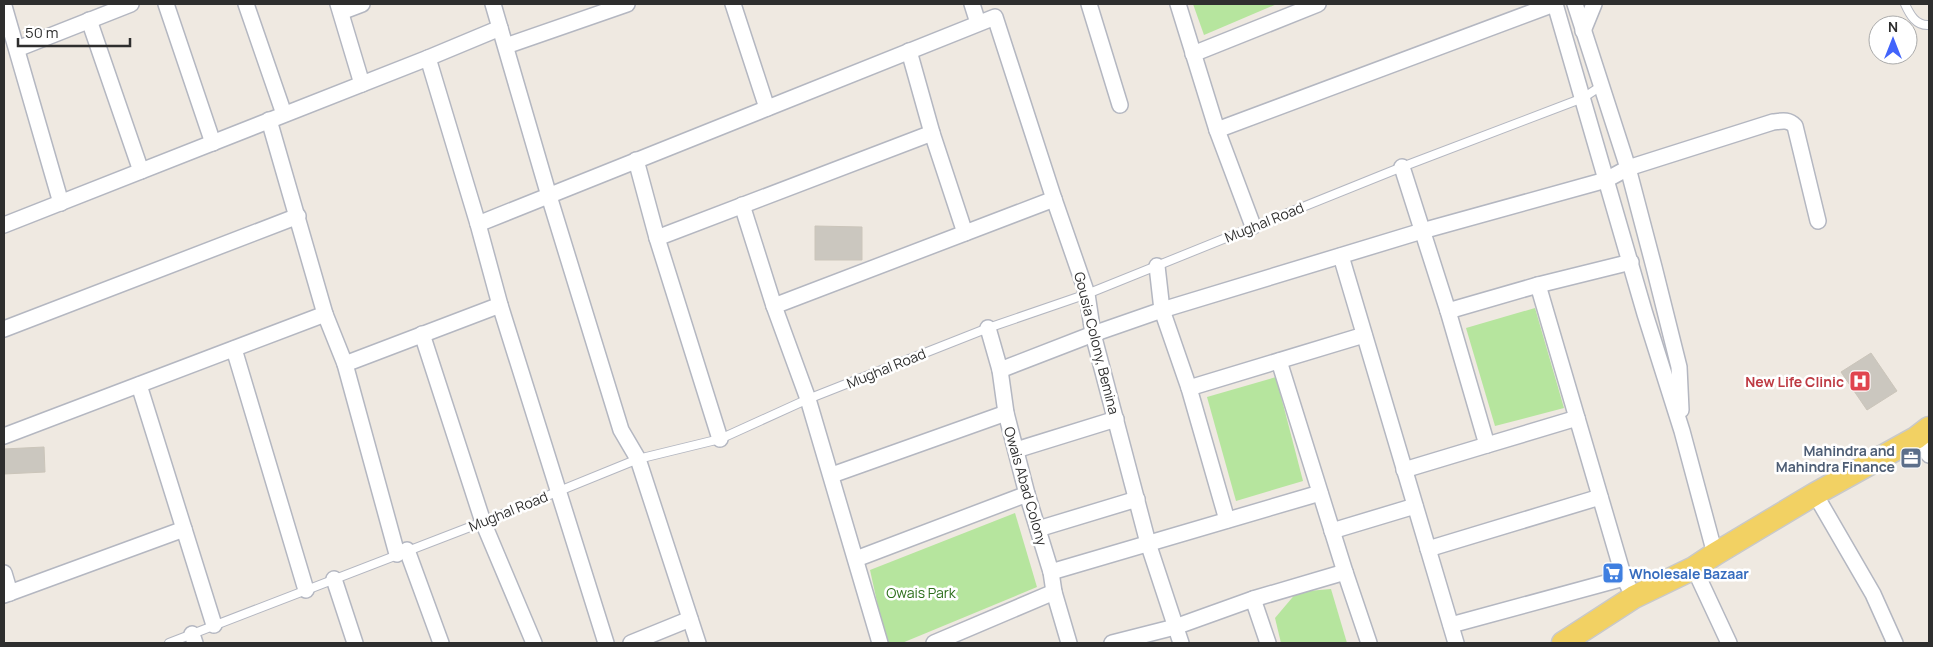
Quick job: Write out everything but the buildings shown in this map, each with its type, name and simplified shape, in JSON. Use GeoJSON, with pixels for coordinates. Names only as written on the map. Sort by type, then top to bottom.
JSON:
{"type":"FeatureCollection","features":[{"type":"Feature","properties":{"kind":"main road"},"geometry":{"type":"LineString","coordinates":[[1563,643],[1629,587],[1694,568],[1816,494],[1925,440]]}},
{"type":"Feature","properties":{"kind":"street"},"geometry":{"type":"LineString","coordinates":[[17,49],[131,4]]}},
{"type":"Feature","properties":{"kind":"street"},"geometry":{"type":"LineString","coordinates":[[166,4],[213,143]]}},
{"type":"Feature","properties":{"kind":"street"},"geometry":{"type":"LineString","coordinates":[[246,4],[284,114]]}},
{"type":"Feature","properties":{"kind":"street"},"geometry":{"type":"LineString","coordinates":[[362,4],[339,8],[362,84]]}},
{"type":"Feature","properties":{"kind":"street"},"geometry":{"type":"LineString","coordinates":[[493,4],[549,196],[621,430],[638,459],[698,643]]}},
{"type":"Feature","properties":{"kind":"street"},"geometry":{"type":"LineString","coordinates":[[506,46],[627,4]]}},
{"type":"Feature","properties":{"kind":"street"},"geometry":{"type":"LineString","coordinates":[[733,4],[767,108]]}},
{"type":"Feature","properties":{"kind":"street"},"geometry":{"type":"LineString","coordinates":[[478,224],[978,23],[972,4]]}},
{"type":"Feature","properties":{"kind":"street"},"geometry":{"type":"LineString","coordinates":[[1089,4],[1120,105]]}},
{"type":"Feature","properties":{"kind":"street"},"geometry":{"type":"LineString","coordinates":[[1178,4],[1217,130],[1253,226]]}},
{"type":"Feature","properties":{"kind":"street"},"geometry":{"type":"LineString","coordinates":[[1193,54],[1318,4]]}},
{"type":"Feature","properties":{"kind":"street"},"geometry":{"type":"LineString","coordinates":[[1217,130],[1555,4],[1682,431],[1715,554]]}},
{"type":"Feature","properties":{"kind":"street"},"geometry":{"type":"LineString","coordinates":[[1575,4],[1628,168],[1679,367],[1682,431]]}},
{"type":"Feature","properties":{"kind":"street"},"geometry":{"type":"LineString","coordinates":[[1583,31],[1594,4]]}},
{"type":"Feature","properties":{"kind":"street"},"geometry":{"type":"LineString","coordinates":[[4,9],[61,203]]}},
{"type":"Feature","properties":{"kind":"street","name":"Gousia Colony, Bemina"},"geometry":{"type":"LineString","coordinates":[[978,23],[995,17],[1087,294],[1093,334],[1148,543],[1181,643]]}},
{"type":"Feature","properties":{"kind":"street"},"geometry":{"type":"LineString","coordinates":[[89,20],[141,171]]}},
{"type":"Feature","properties":{"kind":"street"},"geometry":{"type":"LineString","coordinates":[[4,225],[500,28]]}},
{"type":"Feature","properties":{"kind":"street"},"geometry":{"type":"LineString","coordinates":[[909,51],[932,133],[965,232]]}},
{"type":"Feature","properties":{"kind":"street"},"geometry":{"type":"LineString","coordinates":[[428,58],[500,304],[560,490],[606,643]]}},
{"type":"Feature","properties":{"kind":"street"},"geometry":{"type":"LineString","coordinates":[[269,120],[325,314],[345,364],[402,552],[441,643]]}},
{"type":"Feature","properties":{"kind":"street"},"geometry":{"type":"LineString","coordinates":[[1000,370],[1162,310],[1422,231],[1606,180],[1628,168],[1773,122],[1790,122],[1795,126],[1818,221]]}},
{"type":"Feature","properties":{"kind":"street"},"geometry":{"type":"LineString","coordinates":[[656,238],[932,133]]}},
{"type":"Feature","properties":{"kind":"street"},"geometry":{"type":"LineString","coordinates":[[636,160],[656,238],[720,439]]}},
{"type":"Feature","properties":{"kind":"street"},"geometry":{"type":"LineString","coordinates":[[1402,167],[1448,311],[1487,444]]}},
{"type":"Feature","properties":{"kind":"street"},"geometry":{"type":"LineString","coordinates":[[774,306],[1054,199]]}},
{"type":"Feature","properties":{"kind":"street"},"geometry":{"type":"LineString","coordinates":[[742,205],[774,306],[808,399],[832,475],[880,643]]}},
{"type":"Feature","properties":{"kind":"street"},"geometry":{"type":"LineString","coordinates":[[4,329],[298,216]]}},
{"type":"Feature","properties":{"kind":"street"},"geometry":{"type":"LineString","coordinates":[[1341,256],[1456,643]]}},
{"type":"Feature","properties":{"kind":"street"},"geometry":{"type":"LineString","coordinates":[[1448,311],[1538,284],[1631,262]]}},
{"type":"Feature","properties":{"kind":"street"},"geometry":{"type":"LineString","coordinates":[[1157,266],[1162,310],[1189,388],[1227,520]]}},
{"type":"Feature","properties":{"kind":"street"},"geometry":{"type":"LineString","coordinates":[[1451,625],[1629,587],[1600,497],[1538,284]]}},
{"type":"Feature","properties":{"kind":"street"},"geometry":{"type":"LineString","coordinates":[[345,364],[500,304]]}},
{"type":"Feature","properties":{"kind":"street"},"geometry":{"type":"LineString","coordinates":[[4,436],[325,314]]}},
{"type":"Feature","properties":{"kind":"street","name":"Owais Abad Colony"},"geometry":{"type":"LineString","coordinates":[[988,328],[1000,370],[1006,413],[1027,494],[1070,643]]}},
{"type":"Feature","properties":{"kind":"street"},"geometry":{"type":"LineString","coordinates":[[422,334],[484,522],[534,643]]}},
{"type":"Feature","properties":{"kind":"street"},"geometry":{"type":"LineString","coordinates":[[1189,388],[1364,335]]}},
{"type":"Feature","properties":{"kind":"street"},"geometry":{"type":"LineString","coordinates":[[234,348],[306,590]]}},
{"type":"Feature","properties":{"kind":"street"},"geometry":{"type":"LineString","coordinates":[[1279,361],[1369,643]]}},
{"type":"Feature","properties":{"kind":"street"},"geometry":{"type":"LineString","coordinates":[[139,385],[214,626]]}},
{"type":"Feature","properties":{"kind":"street"},"geometry":{"type":"LineString","coordinates":[[832,475],[1006,413]]}},
{"type":"Feature","properties":{"kind":"street"},"geometry":{"type":"LineString","coordinates":[[1404,470],[1577,418]]}},
{"type":"Feature","properties":{"kind":"street"},"geometry":{"type":"LineString","coordinates":[[1016,450],[1116,419]]}},
{"type":"Feature","properties":{"kind":"street"},"geometry":{"type":"LineString","coordinates":[[1051,572],[1320,493]]}},
{"type":"Feature","properties":{"kind":"street"},"geometry":{"type":"LineString","coordinates":[[856,559],[1027,494]]}},
{"type":"Feature","properties":{"kind":"street"},"geometry":{"type":"LineString","coordinates":[[1816,494],[1873,594],[1894,643]]}},
{"type":"Feature","properties":{"kind":"street"},"geometry":{"type":"LineString","coordinates":[[1428,549],[1600,497]]}},
{"type":"Feature","properties":{"kind":"street"},"geometry":{"type":"LineString","coordinates":[[1038,529],[1137,499]]}},
{"type":"Feature","properties":{"kind":"street"},"geometry":{"type":"LineString","coordinates":[[1332,531],[1415,506]]}},
{"type":"Feature","properties":{"kind":"street"},"geometry":{"type":"LineString","coordinates":[[4,573],[7,594],[184,529]]}},
{"type":"Feature","properties":{"kind":"street"},"geometry":{"type":"LineString","coordinates":[[1694,568],[1729,643]]}},
{"type":"Feature","properties":{"kind":"street"},"geometry":{"type":"LineString","coordinates":[[1112,643],[1175,627],[1253,599],[1345,572]]}},
{"type":"Feature","properties":{"kind":"street"},"geometry":{"type":"LineString","coordinates":[[334,579],[355,643]]}},
{"type":"Feature","properties":{"kind":"street"},"geometry":{"type":"LineString","coordinates":[[934,643],[1054,592]]}},
{"type":"Feature","properties":{"kind":"street"},"geometry":{"type":"LineString","coordinates":[[1253,599],[1268,643]]}},
{"type":"Feature","properties":{"kind":"street"},"geometry":{"type":"LineString","coordinates":[[630,643],[690,619]]}},
{"type":"Feature","properties":{"kind":"lane"},"geometry":{"type":"LineString","coordinates":[[1906,4],[1916,22],[1929,25]]}},
{"type":"Feature","properties":{"kind":"lane","name":"Mughal Road"},"geometry":{"type":"LineString","coordinates":[[169,643],[193,639],[214,626],[484,522],[638,459],[720,439],[808,399],[988,328],[1087,294],[1402,167],[1583,98],[1601,86]]}},
{"type":"Feature","properties":{"kind":"green space"},"geometry":{"type":"Polygon","coordinates":[[[1193,4],[1277,4],[1204,35],[1193,4]]]}},
{"type":"Feature","properties":{"kind":"green space"},"geometry":{"type":"Polygon","coordinates":[[[1535,308],[1564,408],[1495,426],[1466,328],[1535,308]]]}},
{"type":"Feature","properties":{"kind":"green space"},"geometry":{"type":"Polygon","coordinates":[[[1276,377],[1303,481],[1236,501],[1207,397],[1276,377]]]}},
{"type":"Feature","properties":{"kind":"green space","name":"Owais Park"},"geometry":{"type":"Polygon","coordinates":[[[1015,513],[1037,587],[902,643],[886,643],[870,570],[1015,513]]]}},
{"type":"Feature","properties":{"kind":"green space"},"geometry":{"type":"Polygon","coordinates":[[[1331,589],[1347,643],[1281,643],[1275,618],[1297,592],[1331,589]]]}},
{"type":"Feature","properties":{"kind":"place","name":"New Life Clinic"},"geometry":{"type":"Point","coordinates":[1860,381]}},
{"type":"Feature","properties":{"kind":"place","name":"Mahindra and Mahindra Finance"},"geometry":{"type":"Point","coordinates":[1911,458]}},
{"type":"Feature","properties":{"kind":"place","name":"Wholesale Bazaar"},"geometry":{"type":"Point","coordinates":[1613,573]}}]}
